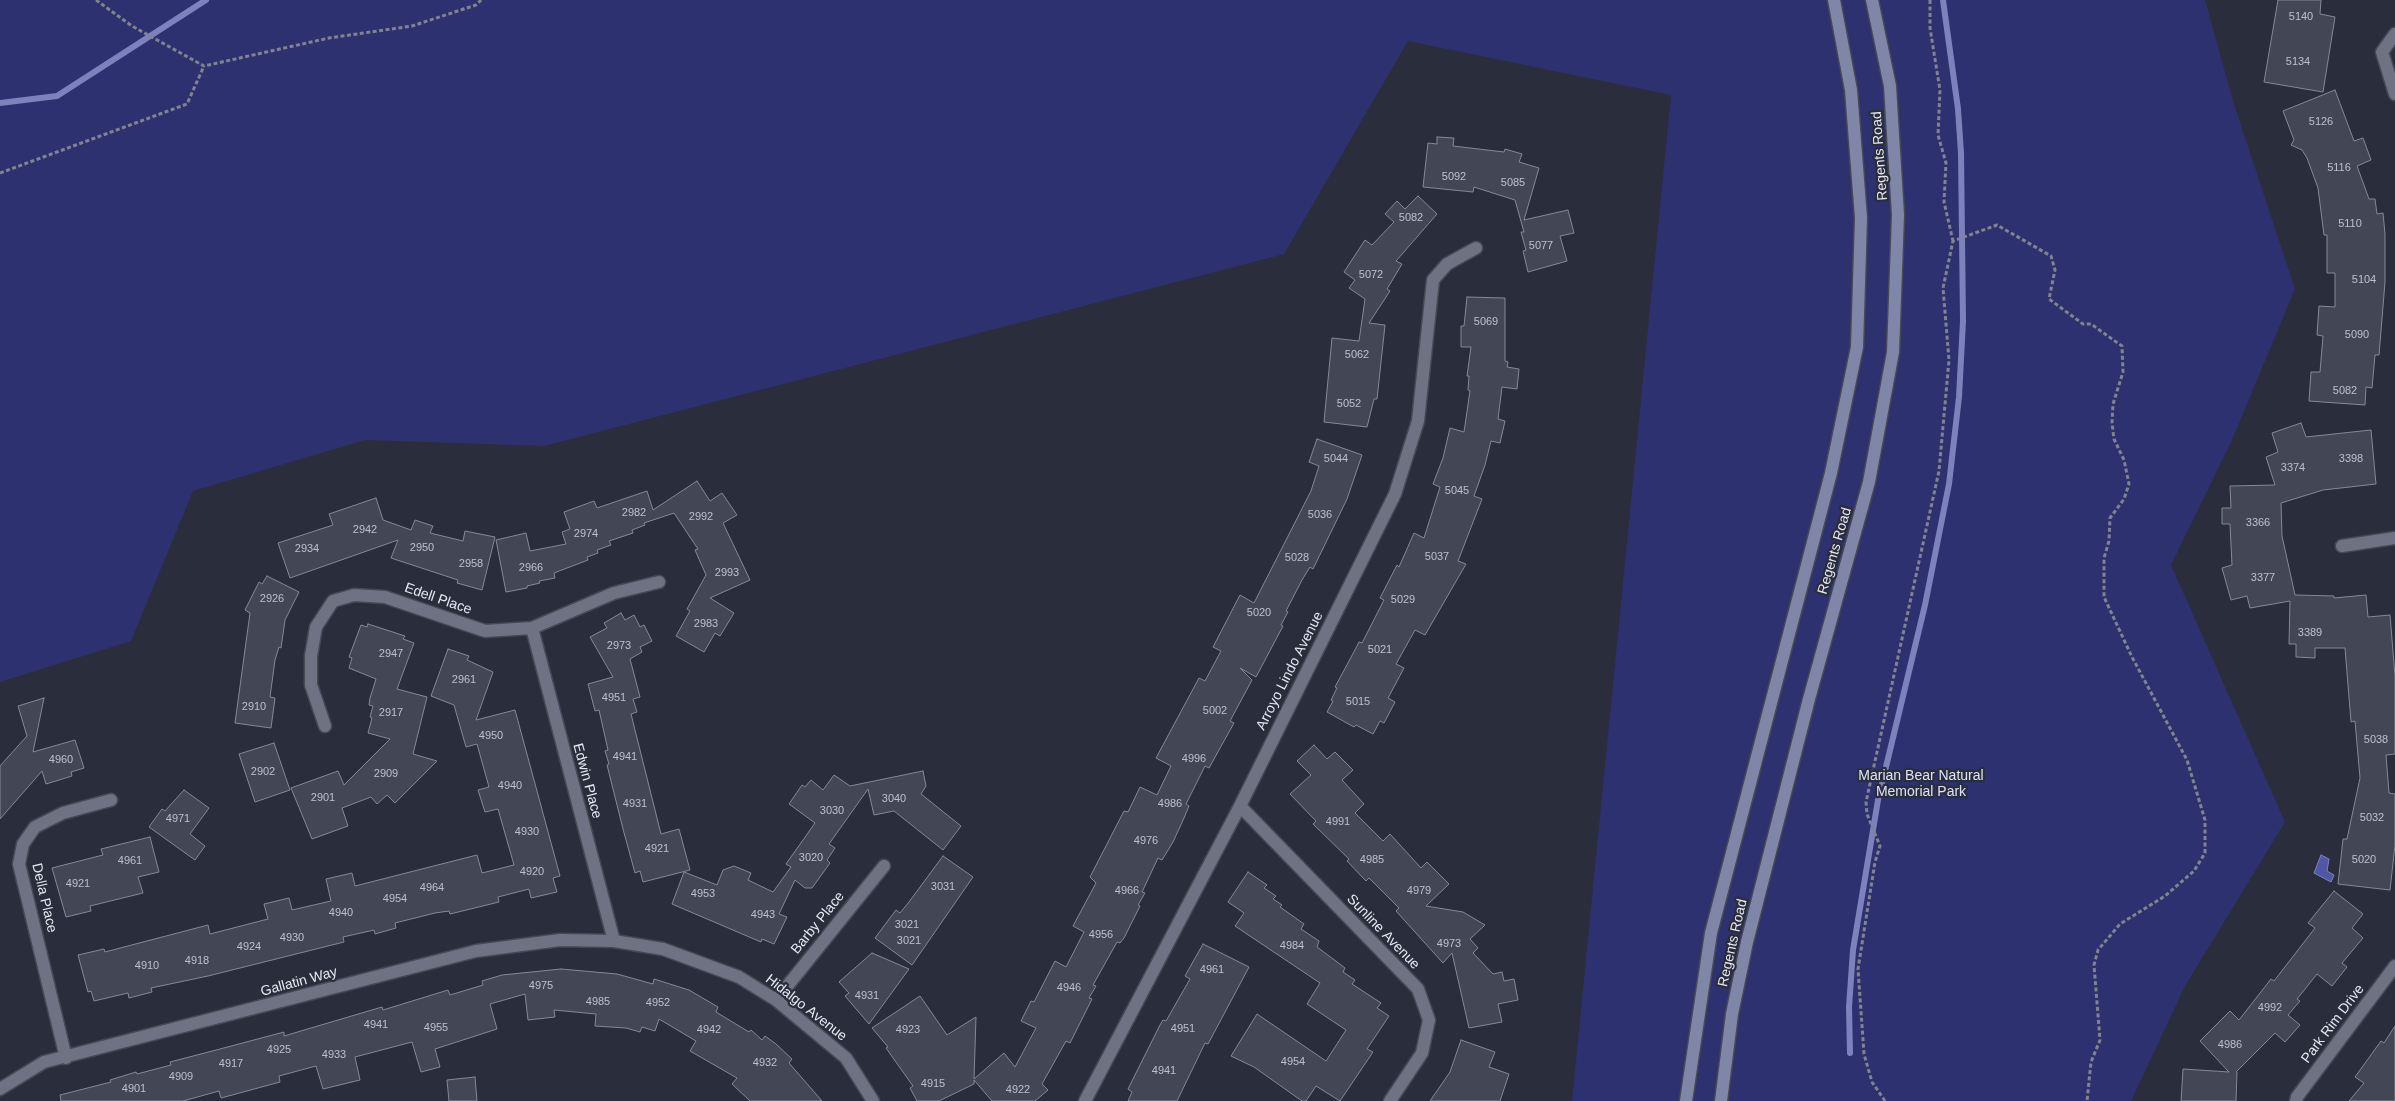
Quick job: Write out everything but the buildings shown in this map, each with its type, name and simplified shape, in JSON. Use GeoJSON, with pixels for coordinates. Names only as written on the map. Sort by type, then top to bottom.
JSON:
{"type":"FeatureCollection","features":[{"type":"Feature","properties":{"kind":"main road","name":"Regents Road"},"geometry":{"type":"LineString","coordinates":[[1686,1101],[1711,933],[1831,473],[1857,347],[1861,218],[1851,90],[1834,0]]}},
{"type":"Feature","properties":{"kind":"main road","name":"Regents Road"},"geometry":{"type":"LineString","coordinates":[[1721,1101],[1732,1014],[1748,942],[1809,699],[1870,482],[1893,352],[1898,215],[1890,86],[1872,0]]}},
{"type":"Feature","properties":{"kind":"street"},"geometry":{"type":"LineString","coordinates":[[2395,34],[2382,52],[2395,94]]}},
{"type":"Feature","properties":{"kind":"street","name":"Arroyo Lindo Avenue"},"geometry":{"type":"LineString","coordinates":[[1084,1101],[1240,806],[1396,494],[1418,421],[1433,280],[1447,264],[1476,248]]}},
{"type":"Feature","properties":{"kind":"street"},"geometry":{"type":"LineString","coordinates":[[2342,546],[2395,538]]}},
{"type":"Feature","properties":{"kind":"street","name":"Edell Place"},"geometry":{"type":"LineString","coordinates":[[325,726],[311,685],[311,656],[316,627],[333,601],[354,595],[385,597],[485,631],[532,628],[614,593],[658,582]]}},
{"type":"Feature","properties":{"kind":"street","name":"Edwin Place"},"geometry":{"type":"LineString","coordinates":[[532,628],[614,941]]}},
{"type":"Feature","properties":{"kind":"street","name":"Della Place"},"geometry":{"type":"LineString","coordinates":[[66,1058],[19,864],[23,844],[35,827],[63,813],[111,800]]}},
{"type":"Feature","properties":{"kind":"street","name":"Sunline Avenue"},"geometry":{"type":"LineString","coordinates":[[1240,806],[1418,989],[1429,1020],[1422,1053],[1390,1101]]}},
{"type":"Feature","properties":{"kind":"street","name":"Barby Place"},"geometry":{"type":"LineString","coordinates":[[776,1000],[884,866]]}},
{"type":"Feature","properties":{"kind":"street","name":"Gallatin Way"},"geometry":{"type":"LineString","coordinates":[[0,1089],[44,1062],[66,1058],[476,951],[560,940],[614,941]]}},
{"type":"Feature","properties":{"kind":"street","name":"Hidalgo Avenue"},"geometry":{"type":"LineString","coordinates":[[614,941],[663,949],[739,977],[776,1000],[846,1058],[873,1101]]}},
{"type":"Feature","properties":{"kind":"street","name":"Park Rim Drive"},"geometry":{"type":"LineString","coordinates":[[2296,1101],[2395,966]]}},
{"type":"Feature","properties":{"kind":"path"},"geometry":{"type":"LineString","coordinates":[[96,0],[137,29],[204,66],[329,38],[412,26],[476,6],[480,0]]}},
{"type":"Feature","properties":{"kind":"path"},"geometry":{"type":"LineString","coordinates":[[1885,1101],[1872,1082],[1864,1054],[1858,969],[1875,862],[1880,846],[1867,814],[1866,802],[1939,472],[1948,360],[1943,288],[1953,241],[1944,202],[1946,164],[1938,135],[1940,90],[1930,28],[1930,0]]}},
{"type":"Feature","properties":{"kind":"path"},"geometry":{"type":"LineString","coordinates":[[0,173],[187,104],[204,66]]}},
{"type":"Feature","properties":{"kind":"path"},"geometry":{"type":"LineString","coordinates":[[1953,241],[1997,225],[2051,256],[2055,270],[2049,299],[2083,324],[2091,324],[2122,346],[2123,372],[2113,404],[2112,423],[2114,439],[2124,460],[2129,484],[2124,499],[2110,518],[2109,541],[2104,558],[2104,597],[2132,657],[2187,760],[2205,820],[2205,853],[2194,871],[2164,896],[2120,924],[2098,950],[2094,965],[2100,1040],[2091,1062],[2087,1101]]}},
{"type":"Feature","properties":{"kind":"green space","name":"Marian Bear Natural Memorial Park"},"geometry":{"type":"Polygon","coordinates":[[[0,0],[2205,0],[2233,101],[2295,289],[2232,440],[2171,565],[2285,822],[2185,986],[2131,1101],[1572,1101],[1671,95],[1408,41],[1284,254],[544,446],[365,440],[193,491],[131,641],[0,682],[0,0]]]}},
{"type":"Feature","properties":{"kind":"water"},"geometry":{"type":"Polygon","coordinates":[[[2321,855],[2329,859],[2327,871],[2334,875],[2331,882],[2314,873],[2321,855]]]}},
{"type":"Feature","properties":{"kind":"waterway"},"geometry":{"type":"LineString","coordinates":[[0,103],[57,96],[206,0]]}},
{"type":"Feature","properties":{"kind":"waterway"},"geometry":{"type":"LineString","coordinates":[[1850,1053],[1849,1007],[1853,950],[1878,800],[1925,605],[1949,484],[1959,397],[1963,321],[1961,153],[1958,109],[1943,0]]}}]}
